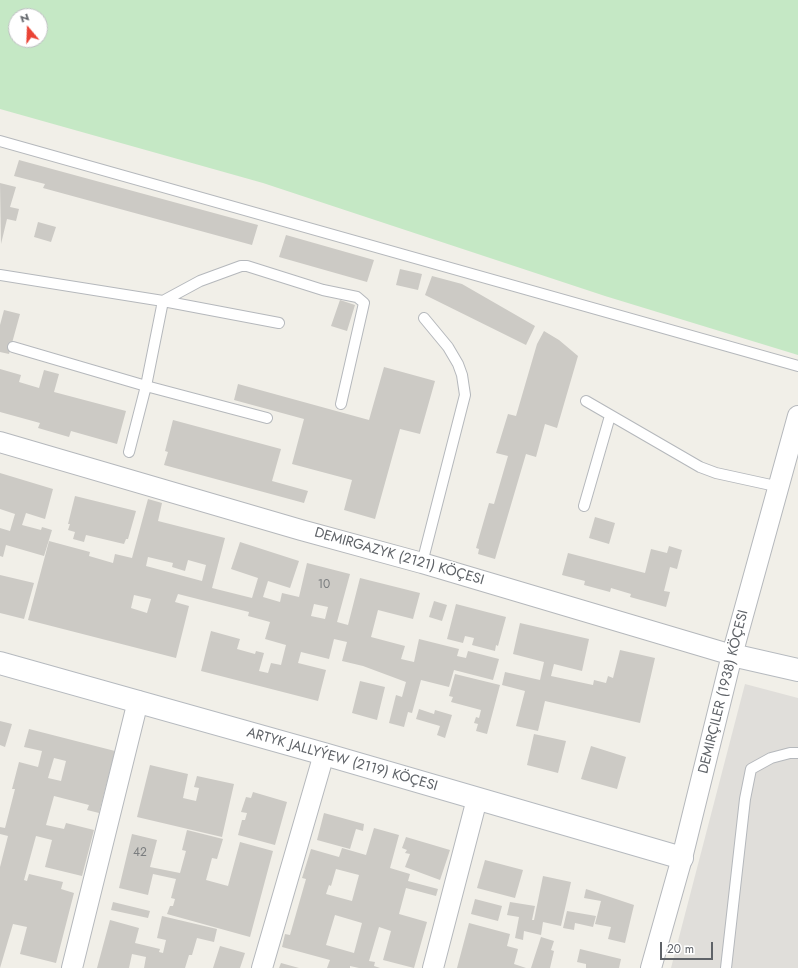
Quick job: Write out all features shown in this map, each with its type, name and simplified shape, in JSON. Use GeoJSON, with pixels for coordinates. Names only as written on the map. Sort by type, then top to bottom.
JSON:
{"type":"FeatureCollection","features":[{"type":"Feature","properties":{"kind":"street","name":"DEMIRÇILER (1938) KÖÇESI"},"geometry":{"type":"LineString","coordinates":[[651,968],[682,858],[732,655],[780,487],[798,416]]}},
{"type":"Feature","properties":{"kind":"street","name":"DEMIRGAZYK (2121) KÖÇESI"},"geometry":{"type":"LineString","coordinates":[[0,442],[293,528],[422,562],[732,655],[798,670]]}},
{"type":"Feature","properties":{"kind":"street","name":"ARTYK JALLYÝEW (2119) KÖÇESI"},"geometry":{"type":"LineString","coordinates":[[0,663],[324,754],[682,858]]}},
{"type":"Feature","properties":{"kind":"street"},"geometry":{"type":"LineString","coordinates":[[72,968],[138,702]]}},
{"type":"Feature","properties":{"kind":"street"},"geometry":{"type":"LineString","coordinates":[[262,968],[324,754]]}},
{"type":"Feature","properties":{"kind":"street"},"geometry":{"type":"LineString","coordinates":[[433,968],[477,798]]}},
{"type":"Feature","properties":{"kind":"lane"},"geometry":{"type":"LineString","coordinates":[[0,140],[798,366]]}},
{"type":"Feature","properties":{"kind":"lane"},"geometry":{"type":"LineString","coordinates":[[163,301],[200,281],[241,266],[248,266],[323,290],[357,297],[364,303],[341,404]]}},
{"type":"Feature","properties":{"kind":"lane"},"geometry":{"type":"LineString","coordinates":[[0,275],[163,301],[279,323]]}},
{"type":"Feature","properties":{"kind":"lane"},"geometry":{"type":"LineString","coordinates":[[129,452],[146,386],[163,301]]}},
{"type":"Feature","properties":{"kind":"lane"},"geometry":{"type":"LineString","coordinates":[[422,562],[465,396],[462,375],[458,364],[448,347],[424,318]]}},
{"type":"Feature","properties":{"kind":"lane"},"geometry":{"type":"LineString","coordinates":[[13,347],[146,386],[267,418]]}},
{"type":"Feature","properties":{"kind":"lane"},"geometry":{"type":"LineString","coordinates":[[586,401],[700,467],[716,473],[780,487]]}},
{"type":"Feature","properties":{"kind":"lane"},"geometry":{"type":"LineString","coordinates":[[584,506],[610,416]]}},
{"type":"Feature","properties":{"kind":"lane"},"geometry":{"type":"LineString","coordinates":[[726,968],[745,799],[751,769],[771,758],[798,753]]}},
{"type":"Feature","properties":{"kind":"shaded area"},"geometry":{"type":"Polygon","coordinates":[[[745,684],[798,698],[798,968],[671,968],[745,684]]]}},
{"type":"Feature","properties":{"kind":"green space"},"geometry":{"type":"Polygon","coordinates":[[[0,0],[798,0],[798,355],[605,296],[263,183],[0,109],[0,0]]]}},
{"type":"Feature","properties":{"kind":"building"},"geometry":{"type":"Polygon","coordinates":[[[19,160],[258,225],[252,245],[43,188],[45,184],[14,176],[19,160]]]}},
{"type":"Feature","properties":{"kind":"building"},"geometry":{"type":"Polygon","coordinates":[[[0,183],[16,187],[10,207],[19,209],[16,221],[7,219],[1,244],[0,183]]]}},
{"type":"Feature","properties":{"kind":"building"},"geometry":{"type":"Polygon","coordinates":[[[38,222],[56,227],[51,242],[34,237],[38,222]]]}},
{"type":"Feature","properties":{"kind":"building"},"geometry":{"type":"Polygon","coordinates":[[[286,235],[374,260],[367,282],[279,257],[286,235]]]}},
{"type":"Feature","properties":{"kind":"building"},"geometry":{"type":"Polygon","coordinates":[[[400,269],[422,274],[418,290],[396,285],[400,269]]]}},
{"type":"Feature","properties":{"kind":"building"},"geometry":{"type":"Polygon","coordinates":[[[432,276],[462,284],[535,326],[526,345],[425,295],[432,276]]]}},
{"type":"Feature","properties":{"kind":"building"},"geometry":{"type":"Polygon","coordinates":[[[340,300],[355,305],[347,331],[331,326],[340,300]]]}},
{"type":"Feature","properties":{"kind":"building"},"geometry":{"type":"Polygon","coordinates":[[[4,310],[20,314],[9,354],[0,352],[0,325],[4,310]]]}},
{"type":"Feature","properties":{"kind":"building"},"geometry":{"type":"Polygon","coordinates":[[[544,331],[559,340],[578,356],[557,428],[545,424],[536,457],[526,454],[495,559],[478,554],[479,549],[476,548],[489,503],[494,504],[508,456],[496,453],[508,414],[516,416],[537,344],[544,331]]]}},
{"type":"Feature","properties":{"kind":"building"},"geometry":{"type":"Polygon","coordinates":[[[384,367],[435,381],[420,434],[400,429],[375,519],[344,510],[352,480],[292,464],[304,419],[234,400],[238,384],[369,420],[384,367]]]}},
{"type":"Feature","properties":{"kind":"building"},"geometry":{"type":"Polygon","coordinates":[[[0,369],[21,375],[19,382],[39,388],[44,370],[59,374],[54,392],[126,411],[117,444],[71,431],[69,437],[38,428],[40,423],[0,412],[0,369]]]}},
{"type":"Feature","properties":{"kind":"building"},"geometry":{"type":"Polygon","coordinates":[[[173,420],[281,449],[272,481],[308,491],[304,503],[164,465],[168,452],[165,451],[173,420]]]}},
{"type":"Feature","properties":{"kind":"building"},"geometry":{"type":"Polygon","coordinates":[[[0,473],[53,489],[45,519],[26,513],[22,525],[41,530],[42,527],[52,530],[44,556],[6,545],[3,557],[0,556],[0,528],[10,531],[15,514],[0,509],[0,473]]]}},
{"type":"Feature","properties":{"kind":"building"},"geometry":{"type":"Polygon","coordinates":[[[75,496],[136,511],[128,539],[126,539],[124,544],[86,535],[84,542],[73,539],[75,532],[68,530],[70,524],[68,524],[75,496]]]}},
{"type":"Feature","properties":{"kind":"building"},"geometry":{"type":"Polygon","coordinates":[[[148,499],[162,503],[158,521],[225,538],[212,588],[252,598],[258,578],[231,569],[240,542],[299,561],[290,588],[268,581],[263,597],[280,602],[282,593],[299,597],[307,563],[350,574],[337,622],[348,625],[360,578],[420,593],[413,619],[378,610],[371,637],[405,646],[401,659],[414,662],[419,639],[459,649],[457,656],[466,658],[468,651],[499,659],[493,680],[454,670],[449,687],[421,680],[412,713],[408,712],[404,727],[389,723],[396,695],[402,697],[406,682],[363,666],[342,661],[347,642],[334,639],[329,659],[301,652],[298,663],[326,670],[318,701],[201,671],[211,631],[240,639],[237,649],[255,654],[256,651],[264,653],[259,671],[268,673],[271,663],[281,665],[286,645],[265,639],[270,622],[248,616],[249,612],[178,594],[175,602],[189,606],[176,658],[28,620],[49,541],[90,552],[89,556],[113,563],[115,554],[132,558],[148,499]],[[148,557],[146,566],[202,581],[206,565],[188,560],[185,571],[172,567],[173,563],[148,557]],[[134,595],[131,608],[147,613],[151,599],[134,595]],[[314,604],[311,616],[325,619],[328,607],[314,604]]]}},
{"type":"Feature","properties":{"kind":"building"},"geometry":{"type":"Polygon","coordinates":[[[595,517],[615,523],[609,544],[589,538],[595,517]]]}},
{"type":"Feature","properties":{"kind":"building"},"geometry":{"type":"Polygon","coordinates":[[[669,546],[682,550],[677,569],[670,567],[664,591],[670,592],[666,607],[630,597],[631,594],[611,588],[610,592],[584,585],[585,581],[562,575],[568,553],[645,573],[651,549],[667,553],[669,546]]]}},
{"type":"Feature","properties":{"kind":"building"},"geometry":{"type":"Polygon","coordinates":[[[0,575],[34,583],[24,619],[0,613],[0,575]]]}},
{"type":"Feature","properties":{"kind":"building"},"geometry":{"type":"Polygon","coordinates":[[[434,601],[447,605],[442,621],[429,617],[434,601]]]}},
{"type":"Feature","properties":{"kind":"building"},"geometry":{"type":"Polygon","coordinates":[[[456,604],[506,617],[498,646],[496,645],[495,651],[472,645],[474,638],[465,636],[463,643],[447,639],[456,604]]]}},
{"type":"Feature","properties":{"kind":"building"},"geometry":{"type":"Polygon","coordinates":[[[520,623],[589,639],[582,671],[554,664],[551,676],[593,685],[594,680],[606,683],[608,676],[613,678],[620,650],[655,658],[640,723],[545,701],[538,731],[516,726],[525,691],[502,685],[505,672],[540,680],[544,662],[513,654],[520,623]]]}},
{"type":"Feature","properties":{"kind":"building"},"geometry":{"type":"Polygon","coordinates":[[[455,674],[500,685],[487,734],[476,731],[478,724],[474,723],[476,717],[479,718],[481,710],[451,702],[453,697],[449,696],[455,674]]]}},
{"type":"Feature","properties":{"kind":"building"},"geometry":{"type":"Polygon","coordinates":[[[360,681],[385,687],[377,720],[352,713],[360,681]]]}},
{"type":"Feature","properties":{"kind":"building"},"geometry":{"type":"Polygon","coordinates":[[[419,709],[434,714],[435,710],[452,715],[445,738],[437,735],[440,726],[416,719],[419,709]]]}},
{"type":"Feature","properties":{"kind":"building"},"geometry":{"type":"Polygon","coordinates":[[[0,721],[12,724],[5,747],[0,745],[0,721]]]}},
{"type":"Feature","properties":{"kind":"building"},"geometry":{"type":"Polygon","coordinates":[[[29,729],[115,751],[99,813],[87,810],[89,805],[54,796],[46,825],[64,829],[66,823],[94,830],[82,876],[45,867],[52,840],[36,836],[24,880],[27,881],[29,874],[63,882],[61,889],[74,893],[56,963],[20,954],[27,927],[13,924],[0,968],[0,867],[8,836],[0,834],[0,827],[5,828],[15,789],[12,789],[19,762],[38,767],[42,751],[24,747],[29,729]],[[54,758],[48,778],[61,781],[66,761],[54,758]]]}},
{"type":"Feature","properties":{"kind":"building"},"geometry":{"type":"Polygon","coordinates":[[[534,734],[566,741],[558,773],[527,765],[534,734]]]}},
{"type":"Feature","properties":{"kind":"building"},"geometry":{"type":"Polygon","coordinates":[[[591,746],[626,757],[617,789],[581,779],[591,746]]]}},
{"type":"Feature","properties":{"kind":"building"},"geometry":{"type":"Polygon","coordinates":[[[150,765],[188,774],[183,798],[196,801],[199,788],[194,787],[197,776],[234,784],[222,837],[137,817],[150,765]]]}},
{"type":"Feature","properties":{"kind":"building"},"geometry":{"type":"Polygon","coordinates":[[[253,792],[287,802],[275,845],[238,835],[242,820],[245,820],[247,813],[241,812],[246,797],[251,798],[253,792]]]}},
{"type":"Feature","properties":{"kind":"building"},"geometry":{"type":"Polygon","coordinates":[[[324,813],[364,824],[363,831],[356,829],[350,849],[317,840],[324,813]]]}},
{"type":"Feature","properties":{"kind":"building"},"geometry":{"type":"Polygon","coordinates":[[[374,828],[399,835],[390,868],[410,874],[408,881],[438,889],[436,896],[406,888],[399,914],[427,922],[414,968],[383,960],[391,931],[379,927],[369,961],[375,962],[374,966],[380,968],[359,968],[350,966],[350,968],[327,968],[330,960],[282,947],[285,934],[290,935],[306,879],[302,878],[311,849],[339,857],[342,848],[366,855],[374,828]],[[336,869],[331,886],[329,885],[326,894],[352,901],[359,875],[336,869]],[[335,915],[326,945],[354,953],[362,923],[335,915]]]}},
{"type":"Feature","properties":{"kind":"building"},"geometry":{"type":"Polygon","coordinates":[[[187,830],[223,839],[217,859],[212,858],[206,880],[228,886],[240,842],[273,851],[250,937],[167,914],[170,906],[173,906],[175,899],[171,898],[176,879],[153,874],[148,895],[119,888],[132,834],[157,840],[150,867],[180,873],[186,851],[182,850],[187,830]]]}},
{"type":"Feature","properties":{"kind":"building"},"geometry":{"type":"Polygon","coordinates":[[[406,837],[450,850],[440,880],[405,867],[410,854],[405,853],[407,850],[402,848],[406,837]]]}},
{"type":"Feature","properties":{"kind":"building"},"geometry":{"type":"Polygon","coordinates":[[[485,860],[523,870],[515,898],[477,888],[485,860]]]}},
{"type":"Feature","properties":{"kind":"building"},"geometry":{"type":"Polygon","coordinates":[[[543,876],[571,882],[561,926],[543,922],[541,935],[524,931],[523,940],[515,938],[519,917],[507,915],[510,902],[535,906],[532,920],[534,920],[543,876]]]}},
{"type":"Feature","properties":{"kind":"building"},"geometry":{"type":"Polygon","coordinates":[[[586,889],[634,905],[625,943],[608,939],[611,927],[595,924],[601,901],[584,898],[586,889]]]}},
{"type":"Feature","properties":{"kind":"building"},"geometry":{"type":"Polygon","coordinates":[[[475,899],[502,906],[498,921],[471,914],[475,899]]]}},
{"type":"Feature","properties":{"kind":"building"},"geometry":{"type":"Polygon","coordinates":[[[113,902],[150,911],[148,918],[111,910],[113,902]]]}},
{"type":"Feature","properties":{"kind":"building"},"geometry":{"type":"Polygon","coordinates":[[[567,911],[596,916],[593,927],[575,923],[574,930],[563,928],[567,911]]]}},
{"type":"Feature","properties":{"kind":"building"},"geometry":{"type":"Polygon","coordinates":[[[162,916],[217,929],[214,942],[197,938],[192,955],[189,955],[185,968],[144,968],[146,957],[132,954],[129,968],[97,968],[110,920],[139,928],[135,943],[160,949],[159,952],[163,953],[166,940],[157,938],[162,916]]]}},
{"type":"Feature","properties":{"kind":"building"},"geometry":{"type":"Polygon","coordinates":[[[469,923],[510,934],[507,946],[518,949],[514,964],[526,968],[457,968],[469,923]]]}},
{"type":"Feature","properties":{"kind":"building"},"geometry":{"type":"Polygon","coordinates":[[[541,937],[554,941],[551,950],[554,951],[550,968],[531,968],[541,937]]]}},
{"type":"Feature","properties":{"kind":"building"},"geometry":{"type":"Polygon","coordinates":[[[220,946],[245,953],[240,968],[213,968],[220,946]]]}},
{"type":"Feature","properties":{"kind":"building"},"geometry":{"type":"Polygon","coordinates":[[[580,949],[621,959],[619,968],[586,968],[586,964],[577,962],[580,949]]]}},
{"type":"Feature","properties":{"kind":"building"},"geometry":{"type":"Polygon","coordinates":[[[281,963],[299,968],[279,968],[281,963]]]}}]}
